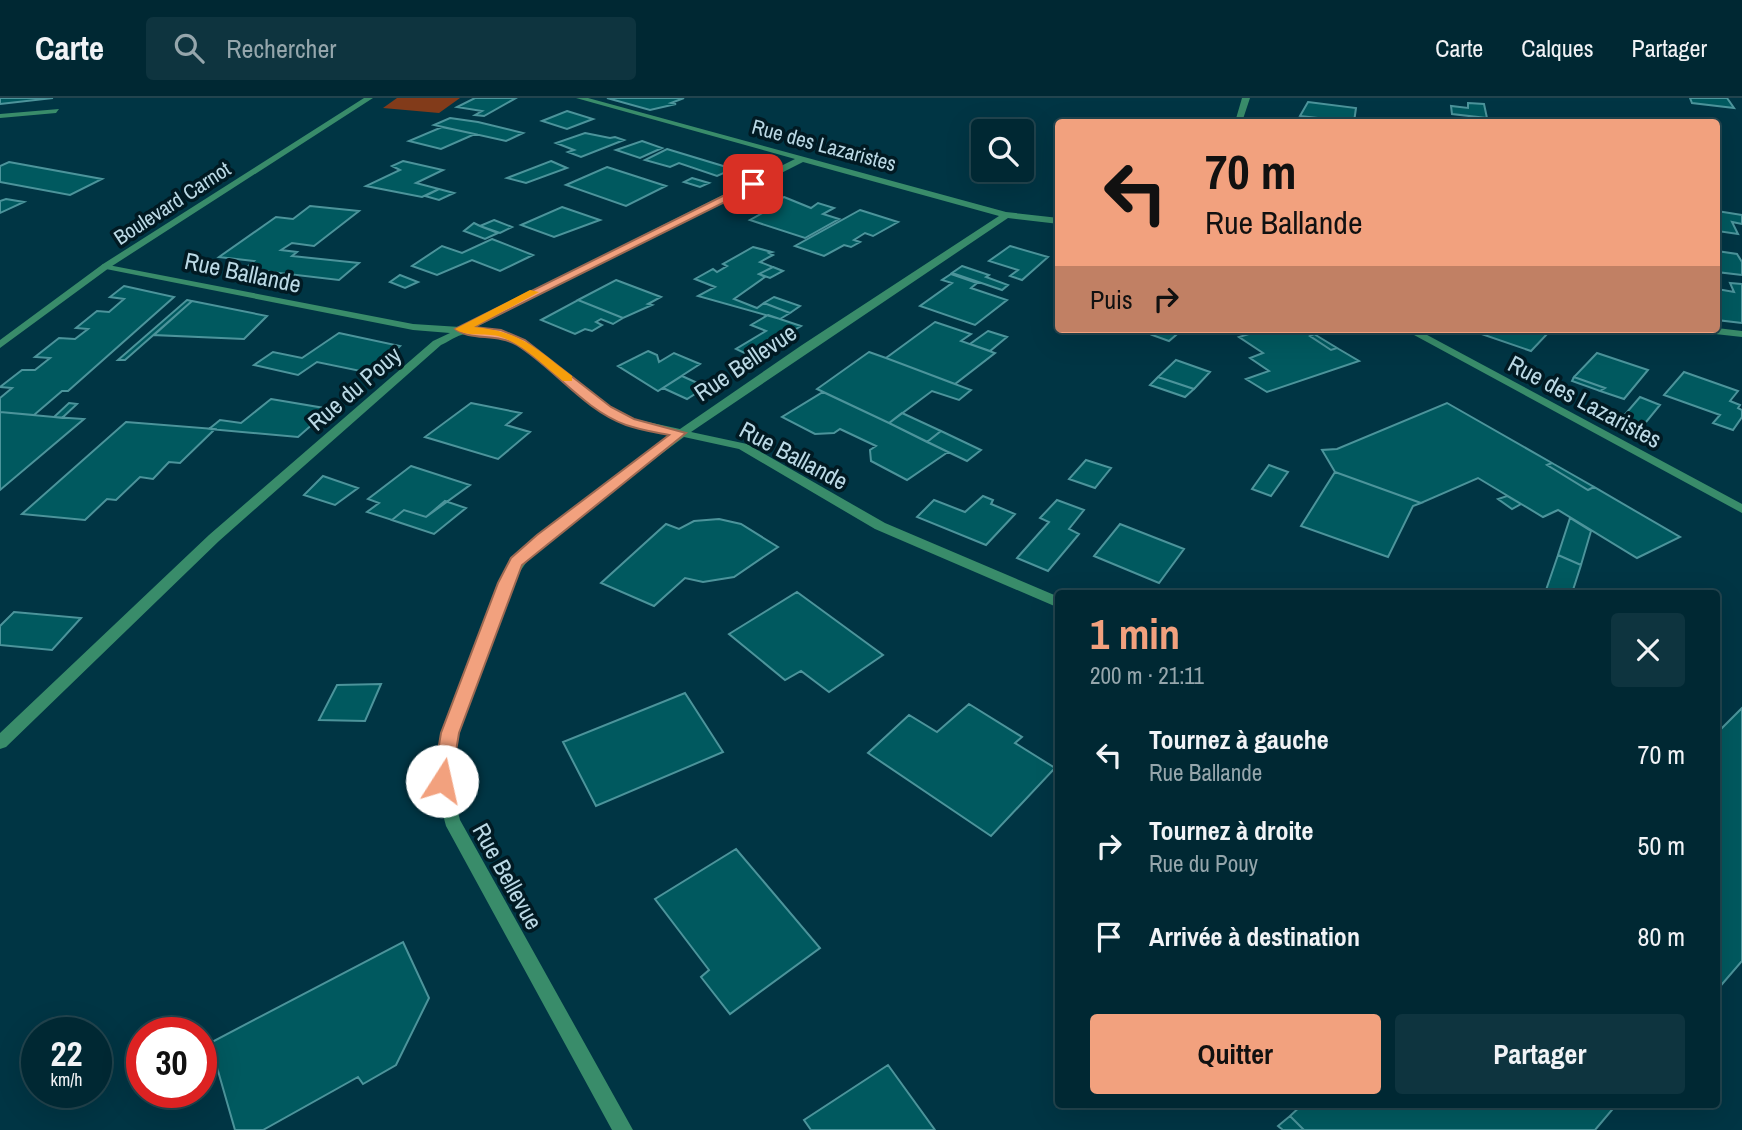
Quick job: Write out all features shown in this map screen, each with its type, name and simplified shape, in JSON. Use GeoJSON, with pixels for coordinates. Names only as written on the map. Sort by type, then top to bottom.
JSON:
{"type":"FeatureCollection","features":[{"type":"Feature","properties":{"kind":"street","name":"Boulevard Carnot"},"geometry":{"type":"LineString","coordinates":[[0,345],[106,266],[369,98]]}},
{"type":"Feature","properties":{"kind":"street","name":"Rue des Lazaristes"},"geometry":{"type":"LineString","coordinates":[[580,98],[1006,215],[1055,220]]}},
{"type":"Feature","properties":{"kind":"street"},"geometry":{"type":"LineString","coordinates":[[1239,119],[1246,98]]}},
{"type":"Feature","properties":{"kind":"street"},"geometry":{"type":"LineString","coordinates":[[0,116],[56,111]]}},
{"type":"Feature","properties":{"kind":"street","name":"Rue du Pouy"},"geometry":{"type":"LineString","coordinates":[[0,743],[214,538],[437,343],[802,159]]}},
{"type":"Feature","properties":{"kind":"street","name":"Rue Bellevue"},"geometry":{"type":"LineString","coordinates":[[623,1130],[452,821],[442,781],[450,733],[505,583],[516,562],[542,538],[679,433],[1006,215]]}},
{"type":"Feature","properties":{"kind":"street","name":"Rue Ballande"},"geometry":{"type":"LineString","coordinates":[[106,266],[390,323],[501,333],[521,342],[607,410],[630,422],[743,446],[880,526],[1055,601]]}},
{"type":"Feature","properties":{"kind":"street"},"geometry":{"type":"LineString","coordinates":[[1720,332],[1742,334]]}},
{"type":"Feature","properties":{"kind":"street","name":"Rue des Lazaristes"},"geometry":{"type":"LineString","coordinates":[[1415,333],[1742,509]]}},
{"type":"Feature","properties":{"kind":"shaded area"},"geometry":{"type":"Polygon","coordinates":[[[397,98],[460,98],[439,113],[383,108],[397,98]]]}},
{"type":"Feature","properties":{"kind":"building"},"geometry":{"type":"Polygon","coordinates":[[[0,98],[53,98],[0,104],[0,98]]]}},
{"type":"Feature","properties":{"kind":"building"},"geometry":{"type":"Polygon","coordinates":[[[475,98],[516,98],[484,116],[475,115],[482,111],[457,107],[475,98]]]}},
{"type":"Feature","properties":{"kind":"building"},"geometry":{"type":"Polygon","coordinates":[[[607,98],[684,98],[671,103],[676,104],[650,110],[607,98]]]}},
{"type":"Feature","properties":{"kind":"building"},"geometry":{"type":"Polygon","coordinates":[[[1690,98],[1727,98],[1734,108],[1692,103],[1690,98]]]}},
{"type":"Feature","properties":{"kind":"building"},"geometry":{"type":"Polygon","coordinates":[[[1308,102],[1356,108],[1354,119],[1300,116],[1308,102]]]}},
{"type":"Feature","properties":{"kind":"building"},"geometry":{"type":"Polygon","coordinates":[[[1468,103],[1484,104],[1487,118],[1452,114],[1451,106],[1468,108],[1468,103]]]}},
{"type":"Feature","properties":{"kind":"building"},"geometry":{"type":"Polygon","coordinates":[[[567,111],[593,119],[567,129],[542,121],[567,111]]]}},
{"type":"Feature","properties":{"kind":"building"},"geometry":{"type":"Polygon","coordinates":[[[450,118],[523,133],[506,141],[434,125],[450,118]]]}},
{"type":"Feature","properties":{"kind":"building"},"geometry":{"type":"Polygon","coordinates":[[[442,127],[475,134],[441,149],[409,141],[442,127]]]}},
{"type":"Feature","properties":{"kind":"building"},"geometry":{"type":"Polygon","coordinates":[[[585,133],[624,140],[581,157],[568,152],[574,150],[556,143],[585,133]]]}},
{"type":"Feature","properties":{"kind":"building"},"geometry":{"type":"Polygon","coordinates":[[[642,141],[662,148],[640,158],[616,150],[642,141]]]}},
{"type":"Feature","properties":{"kind":"building"},"geometry":{"type":"Polygon","coordinates":[[[667,149],[733,169],[717,176],[679,163],[670,167],[645,160],[667,149]]]}},
{"type":"Feature","properties":{"kind":"building"},"geometry":{"type":"Polygon","coordinates":[[[403,161],[443,170],[416,183],[439,189],[422,197],[366,186],[400,170],[392,166],[403,161]]]}},
{"type":"Feature","properties":{"kind":"building"},"geometry":{"type":"Polygon","coordinates":[[[551,161],[567,168],[526,183],[507,178],[551,161]]]}},
{"type":"Feature","properties":{"kind":"building"},"geometry":{"type":"Polygon","coordinates":[[[9,162],[102,179],[70,195],[0,182],[0,166],[9,162]]]}},
{"type":"Feature","properties":{"kind":"building"},"geometry":{"type":"Polygon","coordinates":[[[607,167],[666,186],[626,206],[566,185],[607,167]]]}},
{"type":"Feature","properties":{"kind":"building"},"geometry":{"type":"Polygon","coordinates":[[[692,178],[709,183],[700,187],[684,182],[692,178]]]}},
{"type":"Feature","properties":{"kind":"building"},"geometry":{"type":"Polygon","coordinates":[[[439,189],[454,193],[439,200],[425,196],[439,189]]]}},
{"type":"Feature","properties":{"kind":"building"},"geometry":{"type":"Polygon","coordinates":[[[784,197],[811,208],[818,203],[834,208],[823,214],[839,219],[805,238],[750,220],[766,211],[760,209],[784,197]]]}},
{"type":"Feature","properties":{"kind":"building"},"geometry":{"type":"Polygon","coordinates":[[[6,199],[24,202],[0,213],[0,201],[6,199]]]}},
{"type":"Feature","properties":{"kind":"building"},"geometry":{"type":"Polygon","coordinates":[[[310,206],[359,211],[314,246],[292,243],[281,250],[297,252],[292,256],[359,263],[339,280],[245,269],[254,261],[219,257],[276,217],[293,219],[310,206]]]}},
{"type":"Feature","properties":{"kind":"building"},"geometry":{"type":"Polygon","coordinates":[[[562,207],[600,220],[554,237],[521,225],[562,207]]]}},
{"type":"Feature","properties":{"kind":"building"},"geometry":{"type":"Polygon","coordinates":[[[860,210],[898,222],[873,236],[865,233],[854,240],[860,242],[851,247],[844,245],[824,256],[795,246],[860,210]]]}},
{"type":"Feature","properties":{"kind":"building"},"geometry":{"type":"Polygon","coordinates":[[[1720,211],[1742,215],[1742,224],[1732,222],[1738,234],[1720,231],[1720,211]]]}},
{"type":"Feature","properties":{"kind":"building"},"geometry":{"type":"Polygon","coordinates":[[[494,220],[512,227],[500,233],[480,226],[494,220]]]}},
{"type":"Feature","properties":{"kind":"building"},"geometry":{"type":"Polygon","coordinates":[[[474,223],[498,233],[485,239],[464,231],[474,223]]]}},
{"type":"Feature","properties":{"kind":"building"},"geometry":{"type":"Polygon","coordinates":[[[492,239],[533,255],[500,271],[472,260],[437,275],[412,266],[442,246],[462,253],[492,239]]]}},
{"type":"Feature","properties":{"kind":"building"},"geometry":{"type":"Polygon","coordinates":[[[1010,246],[1048,257],[1022,280],[1010,276],[1018,270],[989,261],[1010,246]]]}},
{"type":"Feature","properties":{"kind":"building"},"geometry":{"type":"Polygon","coordinates":[[[753,247],[772,252],[769,253],[773,255],[760,262],[773,267],[759,274],[765,277],[734,299],[757,308],[764,303],[790,313],[780,319],[698,296],[715,287],[695,279],[713,269],[717,272],[727,266],[723,264],[753,247]]]}},
{"type":"Feature","properties":{"kind":"building"},"geometry":{"type":"Polygon","coordinates":[[[1720,251],[1737,254],[1742,262],[1742,275],[1720,272],[1720,251]]]}},
{"type":"Feature","properties":{"kind":"building"},"geometry":{"type":"Polygon","coordinates":[[[962,266],[1008,285],[1002,290],[952,273],[962,266]]]}},
{"type":"Feature","properties":{"kind":"building"},"geometry":{"type":"Polygon","coordinates":[[[773,267],[783,271],[770,278],[759,274],[773,267]]]}},
{"type":"Feature","properties":{"kind":"building"},"geometry":{"type":"Polygon","coordinates":[[[951,274],[977,283],[971,288],[1007,300],[975,325],[920,306],[952,283],[942,280],[951,274]]]}},
{"type":"Feature","properties":{"kind":"building"},"geometry":{"type":"Polygon","coordinates":[[[400,275],[418,282],[405,288],[390,282],[400,275]]]}},
{"type":"Feature","properties":{"kind":"building"},"geometry":{"type":"Polygon","coordinates":[[[616,280],[661,297],[648,304],[652,305],[623,318],[578,300],[616,280]]]}},
{"type":"Feature","properties":{"kind":"building"},"geometry":{"type":"Polygon","coordinates":[[[1730,283],[1742,284],[1742,323],[1720,320],[1720,290],[1734,292],[1730,283]]]}},
{"type":"Feature","properties":{"kind":"building"},"geometry":{"type":"Polygon","coordinates":[[[124,286],[174,297],[68,391],[62,391],[34,415],[0,412],[0,398],[12,388],[0,387],[22,370],[35,370],[50,358],[35,357],[59,338],[75,339],[88,329],[76,328],[97,311],[109,312],[124,299],[110,297],[124,286]]]}},
{"type":"Feature","properties":{"kind":"building"},"geometry":{"type":"Polygon","coordinates":[[[774,297],[800,306],[790,313],[764,303],[774,297]]]}},
{"type":"Feature","properties":{"kind":"building"},"geometry":{"type":"Polygon","coordinates":[[[187,300],[192,301],[125,360],[118,360],[187,300]]]}},
{"type":"Feature","properties":{"kind":"building"},"geometry":{"type":"Polygon","coordinates":[[[578,300],[623,318],[613,324],[601,319],[596,322],[602,325],[592,331],[585,329],[575,334],[541,320],[578,300]]]}},
{"type":"Feature","properties":{"kind":"building"},"geometry":{"type":"Polygon","coordinates":[[[192,301],[267,316],[244,339],[154,335],[192,301]]]}},
{"type":"Feature","properties":{"kind":"building"},"geometry":{"type":"Polygon","coordinates":[[[768,315],[801,326],[751,356],[736,349],[766,331],[751,325],[768,315]]]}},
{"type":"Feature","properties":{"kind":"building"},"geometry":{"type":"Polygon","coordinates":[[[935,322],[971,334],[961,341],[995,353],[955,384],[886,358],[935,322]]]}},
{"type":"Feature","properties":{"kind":"building"},"geometry":{"type":"Polygon","coordinates":[[[988,331],[1007,337],[990,351],[970,344],[988,331]]]}},
{"type":"Feature","properties":{"kind":"building"},"geometry":{"type":"Polygon","coordinates":[[[339,333],[400,346],[370,373],[317,362],[298,375],[254,365],[273,352],[302,358],[339,333]]]}},
{"type":"Feature","properties":{"kind":"building"},"geometry":{"type":"Polygon","coordinates":[[[1154,333],[1178,333],[1169,341],[1152,335],[1154,333]]]}},
{"type":"Feature","properties":{"kind":"building"},"geometry":{"type":"Polygon","coordinates":[[[1252,333],[1312,333],[1310,336],[1331,350],[1337,348],[1359,361],[1267,392],[1246,379],[1269,371],[1250,358],[1263,353],[1239,337],[1252,333]]]}},
{"type":"Feature","properties":{"kind":"building"},"geometry":{"type":"Polygon","coordinates":[[[1479,333],[1548,333],[1531,351],[1479,333]]]}},
{"type":"Feature","properties":{"kind":"building"},"geometry":{"type":"Polygon","coordinates":[[[1314,334],[1337,348],[1331,350],[1310,336],[1314,334]]]}},
{"type":"Feature","properties":{"kind":"building"},"geometry":{"type":"Polygon","coordinates":[[[648,351],[657,355],[659,362],[674,353],[700,364],[658,391],[618,366],[648,351]]]}},
{"type":"Feature","properties":{"kind":"building"},"geometry":{"type":"Polygon","coordinates":[[[869,352],[971,390],[959,400],[932,391],[889,423],[817,389],[869,352]]]}},
{"type":"Feature","properties":{"kind":"building"},"geometry":{"type":"Polygon","coordinates":[[[1597,353],[1648,370],[1624,399],[1600,391],[1605,388],[1574,377],[1597,353]]]}},
{"type":"Feature","properties":{"kind":"building"},"geometry":{"type":"Polygon","coordinates":[[[1176,360],[1210,372],[1194,389],[1158,377],[1176,360]]]}},
{"type":"Feature","properties":{"kind":"building"},"geometry":{"type":"Polygon","coordinates":[[[1684,372],[1738,391],[1730,401],[1740,405],[1738,408],[1742,410],[1742,417],[1733,430],[1713,423],[1720,415],[1664,395],[1684,372]]]}},
{"type":"Feature","properties":{"kind":"building"},"geometry":{"type":"Polygon","coordinates":[[[682,376],[706,387],[687,399],[663,388],[682,376]]]}},
{"type":"Feature","properties":{"kind":"building"},"geometry":{"type":"Polygon","coordinates":[[[1158,377],[1194,389],[1185,397],[1150,385],[1158,377]]]}},
{"type":"Feature","properties":{"kind":"building"},"geometry":{"type":"Polygon","coordinates":[[[1574,377],[1605,388],[1600,391],[1572,381],[1574,377]]]}},
{"type":"Feature","properties":{"kind":"building"},"geometry":{"type":"Polygon","coordinates":[[[823,392],[948,452],[907,480],[871,461],[870,450],[876,446],[840,429],[834,433],[815,434],[782,417],[823,392]]]}},
{"type":"Feature","properties":{"kind":"building"},"geometry":{"type":"Polygon","coordinates":[[[1640,397],[1660,405],[1642,427],[1621,419],[1640,397]]]}},
{"type":"Feature","properties":{"kind":"building"},"geometry":{"type":"Polygon","coordinates":[[[271,399],[330,409],[298,437],[209,429],[220,420],[241,423],[271,399]]]}},
{"type":"Feature","properties":{"kind":"building"},"geometry":{"type":"Polygon","coordinates":[[[69,403],[77,404],[62,418],[54,417],[69,403]]]}},
{"type":"Feature","properties":{"kind":"building"},"geometry":{"type":"Polygon","coordinates":[[[471,403],[521,413],[506,425],[530,432],[498,459],[425,437],[471,403]]]}},
{"type":"Feature","properties":{"kind":"building"},"geometry":{"type":"Polygon","coordinates":[[[1447,403],[1552,463],[1547,465],[1588,490],[1594,487],[1680,537],[1637,558],[1558,510],[1543,517],[1478,478],[1421,503],[1335,472],[1322,450],[1337,449],[1447,403]]]}},
{"type":"Feature","properties":{"kind":"building"},"geometry":{"type":"Polygon","coordinates":[[[0,412],[54,417],[84,419],[0,490],[0,412]]]}},
{"type":"Feature","properties":{"kind":"building"},"geometry":{"type":"Polygon","coordinates":[[[902,413],[941,431],[927,442],[889,423],[902,413]]]}},
{"type":"Feature","properties":{"kind":"building"},"geometry":{"type":"Polygon","coordinates":[[[126,422],[215,429],[180,463],[169,462],[153,479],[140,477],[116,500],[107,499],[85,520],[22,514],[126,422]]]}},
{"type":"Feature","properties":{"kind":"building"},"geometry":{"type":"Polygon","coordinates":[[[941,431],[981,450],[967,461],[927,442],[941,431]]]}},
{"type":"Feature","properties":{"kind":"building"},"geometry":{"type":"Polygon","coordinates":[[[1086,460],[1111,468],[1095,488],[1069,479],[1086,460]]]}},
{"type":"Feature","properties":{"kind":"building"},"geometry":{"type":"Polygon","coordinates":[[[1552,463],[1594,487],[1588,490],[1547,465],[1552,463]]]}},
{"type":"Feature","properties":{"kind":"building"},"geometry":{"type":"Polygon","coordinates":[[[1269,465],[1288,472],[1271,496],[1252,489],[1269,465]]]}},
{"type":"Feature","properties":{"kind":"building"},"geometry":{"type":"Polygon","coordinates":[[[411,466],[470,485],[426,517],[404,510],[392,520],[367,512],[379,503],[368,499],[411,466]]]}},
{"type":"Feature","properties":{"kind":"building"},"geometry":{"type":"Polygon","coordinates":[[[1335,472],[1421,503],[1413,506],[1388,557],[1301,526],[1335,472]]]}},
{"type":"Feature","properties":{"kind":"building"},"geometry":{"type":"Polygon","coordinates":[[[323,476],[358,488],[335,505],[304,495],[323,476]]]}},
{"type":"Feature","properties":{"kind":"building"},"geometry":{"type":"Polygon","coordinates":[[[983,496],[993,500],[991,504],[1015,514],[986,545],[917,517],[934,500],[965,512],[983,496]]]}},
{"type":"Feature","properties":{"kind":"building"},"geometry":{"type":"Polygon","coordinates":[[[1507,496],[1521,504],[1512,509],[1498,499],[1507,496]]]}},
{"type":"Feature","properties":{"kind":"building"},"geometry":{"type":"Polygon","coordinates":[[[1057,500],[1084,510],[1069,529],[1079,534],[1048,571],[1017,558],[1049,522],[1040,518],[1057,500]]]}},
{"type":"Feature","properties":{"kind":"building"},"geometry":{"type":"Polygon","coordinates":[[[445,501],[466,508],[434,534],[392,520],[404,510],[426,517],[445,501]]]}},
{"type":"Feature","properties":{"kind":"building"},"geometry":{"type":"Polygon","coordinates":[[[1570,518],[1591,531],[1581,565],[1558,555],[1570,518]]]}},
{"type":"Feature","properties":{"kind":"building"},"geometry":{"type":"Polygon","coordinates":[[[719,519],[741,524],[778,547],[734,577],[703,582],[685,578],[654,606],[601,583],[666,524],[679,529],[694,521],[719,519]]]}},
{"type":"Feature","properties":{"kind":"building"},"geometry":{"type":"Polygon","coordinates":[[[1120,524],[1184,549],[1159,583],[1094,556],[1120,524]]]}},
{"type":"Feature","properties":{"kind":"building"},"geometry":{"type":"Polygon","coordinates":[[[1558,555],[1581,565],[1573,590],[1546,590],[1558,555]]]}},
{"type":"Feature","properties":{"kind":"building"},"geometry":{"type":"Polygon","coordinates":[[[797,592],[883,655],[829,692],[801,671],[785,680],[729,634],[797,592]]]}},
{"type":"Feature","properties":{"kind":"building"},"geometry":{"type":"Polygon","coordinates":[[[14,612],[81,618],[52,650],[0,645],[0,626],[14,612]]]}},
{"type":"Feature","properties":{"kind":"building"},"geometry":{"type":"Polygon","coordinates":[[[381,684],[365,721],[319,720],[337,685],[381,684]]]}},
{"type":"Feature","properties":{"kind":"building"},"geometry":{"type":"Polygon","coordinates":[[[685,693],[723,752],[596,806],[563,742],[685,693]]]}},
{"type":"Feature","properties":{"kind":"building"},"geometry":{"type":"Polygon","coordinates":[[[969,704],[1022,737],[1015,743],[1055,768],[991,836],[868,753],[909,715],[937,732],[969,704]]]}},
{"type":"Feature","properties":{"kind":"building"},"geometry":{"type":"Polygon","coordinates":[[[1742,708],[1742,961],[1720,987],[1720,730],[1742,708]]]}},
{"type":"Feature","properties":{"kind":"building"},"geometry":{"type":"Polygon","coordinates":[[[736,849],[820,948],[730,1014],[701,977],[709,970],[655,899],[736,849]]]}},
{"type":"Feature","properties":{"kind":"building"},"geometry":{"type":"Polygon","coordinates":[[[403,942],[429,998],[396,1065],[363,1084],[358,1077],[263,1130],[235,1130],[217,1067],[217,1039],[403,942]]]}},
{"type":"Feature","properties":{"kind":"building"},"geometry":{"type":"Polygon","coordinates":[[[888,1065],[935,1130],[811,1130],[804,1120],[888,1065]]]}},
{"type":"Feature","properties":{"kind":"building"},"geometry":{"type":"Polygon","coordinates":[[[1299,1108],[1614,1108],[1595,1130],[1304,1130],[1290,1116],[1299,1108]]]}},
{"type":"Feature","properties":{"kind":"building"},"geometry":{"type":"Polygon","coordinates":[[[1290,1116],[1304,1130],[1283,1130],[1278,1126],[1290,1116]]]}},
{"type":"Feature","properties":{"kind":"slow traffic"},"geometry":{"type":"LineString","coordinates":[[533,292],[461,329],[501,333],[521,342],[567,379]]}},
{"type":"Feature","properties":{"kind":"route"},"geometry":{"type":"LineString","coordinates":[[442,781],[450,733],[505,583],[516,562],[542,538],[679,433],[630,422],[607,410],[521,342],[501,333],[461,329],[753,184]]}}]}
